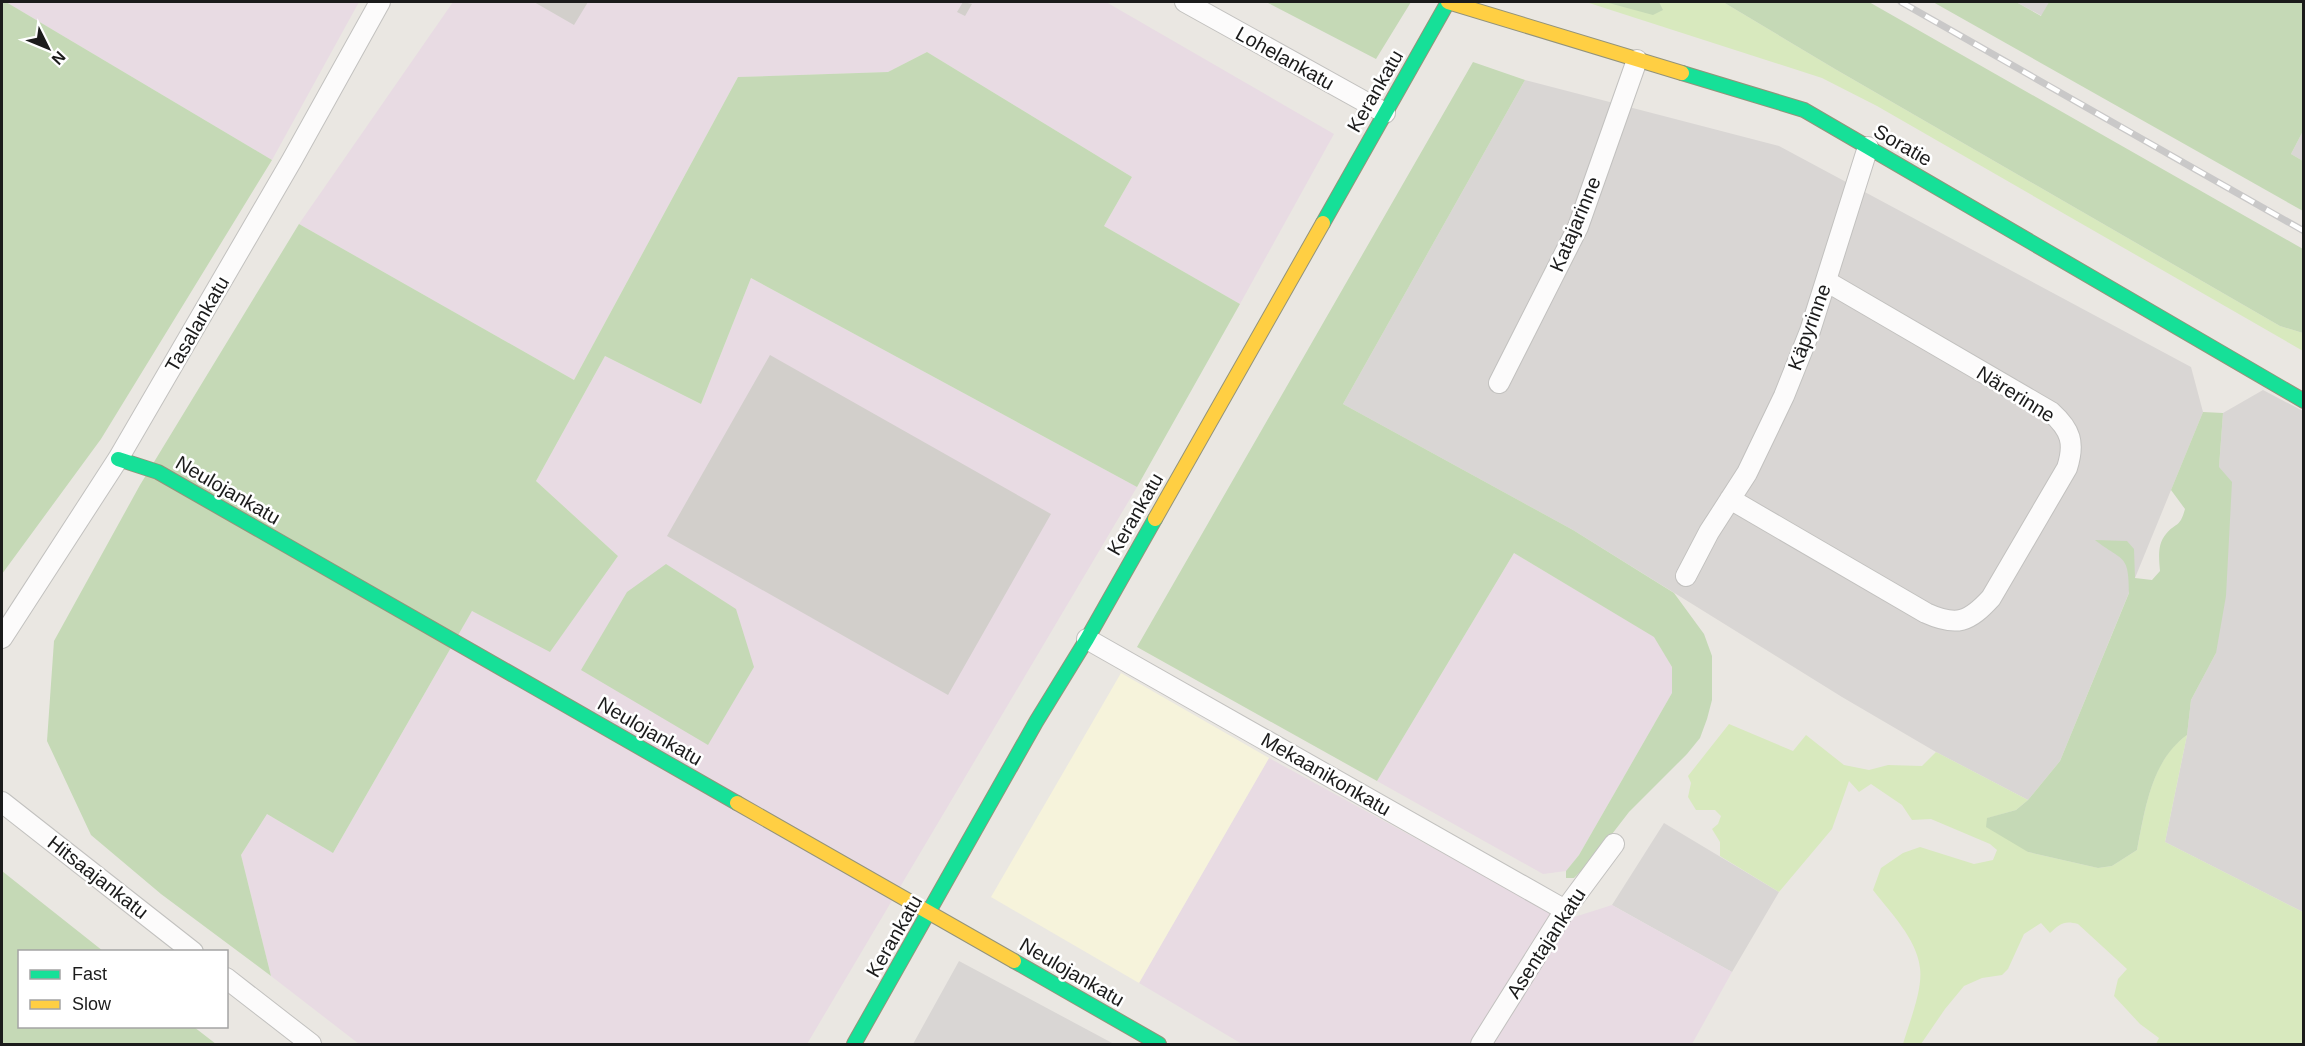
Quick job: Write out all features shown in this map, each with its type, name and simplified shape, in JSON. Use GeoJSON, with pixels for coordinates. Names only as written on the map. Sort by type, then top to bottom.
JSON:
{"type":"FeatureCollection","features":[{"type":"Feature","properties":{"kind":"street","name":"Tasalankatu"},"geometry":{"type":"LineString","coordinates":[[2,638],[118,459],[292,160],[380,2]]}},
{"type":"Feature","properties":{"kind":"street","name":"Lohelankatu"},"geometry":{"type":"LineString","coordinates":[[1185,2],[1385,113]]}},
{"type":"Feature","properties":{"kind":"street","name":"Kerankatu"},"geometry":{"type":"LineString","coordinates":[[854,1044],[1036,722],[1087,639],[1448,2]]}},
{"type":"Feature","properties":{"kind":"street","name":"Soratie"},"geometry":{"type":"LineString","coordinates":[[1448,2],[1804,110],[2304,401]]}},
{"type":"Feature","properties":{"kind":"street","name":"Katajarinne"},"geometry":{"type":"LineString","coordinates":[[1499,383],[1578,226],[1637,60]]}},
{"type":"Feature","properties":{"kind":"street","name":"Käpyrinne"},"geometry":{"type":"LineString","coordinates":[[1686,576],[1709,532],[1747,473],[1784,396],[1810,331],[1868,147]]}},
{"type":"Feature","properties":{"kind":"street","name":"Närerinne"},"geometry":{"type":"LineString","coordinates":[[1730,499],[1926,613],[1952,622],[1960,621],[1978,612],[1991,598],[2067,468],[2072,453],[2069,433],[2051,412],[1826,281]]}},
{"type":"Feature","properties":{"kind":"street","name":"Neulojankatu"},"geometry":{"type":"LineString","coordinates":[[118,459],[158,472],[929,913],[1133,1038],[1159,1044]]}},
{"type":"Feature","properties":{"kind":"street","name":"Mekaanikonkatu"},"geometry":{"type":"LineString","coordinates":[[1087,639],[1565,910]]}},
{"type":"Feature","properties":{"kind":"street","name":"Hitsaajankatu"},"geometry":{"type":"LineString","coordinates":[[2,802],[192,950]]}},
{"type":"Feature","properties":{"kind":"street","name":"Asentajankatu"},"geometry":{"type":"LineString","coordinates":[[1481,1044],[1565,910],[1614,844]]}},
{"type":"Feature","properties":{"kind":"street"},"geometry":{"type":"LineString","coordinates":[[228,980],[311,1044]]}},
{"type":"Feature","properties":{"kind":"shaded area"},"geometry":{"type":"Polygon","coordinates":[[[6,2],[359,2],[272,160],[6,2]]]}},
{"type":"Feature","properties":{"kind":"shaded area"},"geometry":{"type":"Polygon","coordinates":[[[453,2],[1106,2],[1334,134],[1240,304],[1104,226],[1132,177],[927,52],[888,72],[738,77],[574,380],[299,224],[453,2]]]}},
{"type":"Feature","properties":{"kind":"shaded area"},"geometry":{"type":"Polygon","coordinates":[[[2016,2],[2049,2],[2042,16],[2016,2]]]}},
{"type":"Feature","properties":{"kind":"shaded area"},"geometry":{"type":"Polygon","coordinates":[[[1525,80],[1779,146],[2191,367],[2203,412],[2060,761],[2028,800],[1936,752],[1842,697],[1573,530],[1343,404],[1525,80]]]}},
{"type":"Feature","properties":{"kind":"shaded area"},"geometry":{"type":"Polygon","coordinates":[[[2303,131],[2303,161],[2291,154],[2303,131]]]}},
{"type":"Feature","properties":{"kind":"shaded area"},"geometry":{"type":"Polygon","coordinates":[[[751,278],[1137,487],[807,1044],[359,1044],[271,976],[241,855],[267,814],[333,853],[472,611],[550,651],[618,556],[536,481],[605,356],[701,404],[751,278]]]}},
{"type":"Feature","properties":{"kind":"shaded area"},"geometry":{"type":"Polygon","coordinates":[[[2263,390],[2303,411],[2303,912],[2165,842],[2187,735],[2191,700],[2216,653],[2219,467],[2223,413],[2263,390]]]}},
{"type":"Feature","properties":{"kind":"shaded area"},"geometry":{"type":"Polygon","coordinates":[[[1514,553],[1655,637],[1672,667],[1672,693],[1579,855],[1566,871],[1543,874],[1377,781],[1514,553]]]}},
{"type":"Feature","properties":{"kind":"shaded area"},"geometry":{"type":"Polygon","coordinates":[[[1121,673],[1269,758],[1139,983],[991,897],[1121,673]]]}},
{"type":"Feature","properties":{"kind":"shaded area"},"geometry":{"type":"Polygon","coordinates":[[[1269,758],[1565,920],[1612,905],[1732,972],[1692,1044],[1242,1044],[1139,983],[1269,758]]]}},
{"type":"Feature","properties":{"kind":"shaded area"},"geometry":{"type":"Polygon","coordinates":[[[1664,823],[1779,892],[1732,972],[1612,905],[1664,823]]]}},
{"type":"Feature","properties":{"kind":"shaded area"},"geometry":{"type":"Polygon","coordinates":[[[959,961],[1114,1044],[913,1044],[959,961]]]}},
{"type":"Feature","properties":{"kind":"green space"},"geometry":{"type":"Polygon","coordinates":[[[2,2],[6,2],[272,160],[101,439],[2,574],[2,2]]]}},
{"type":"Feature","properties":{"kind":"green space"},"geometry":{"type":"Polygon","coordinates":[[[1266,2],[1411,2],[1376,59],[1266,2]]]}},
{"type":"Feature","properties":{"kind":"green space"},"geometry":{"type":"Polygon","coordinates":[[[1586,2],[1723,2],[2280,326],[2303,333],[2303,351],[1877,106],[1822,78],[1586,2]]]}},
{"type":"Feature","properties":{"kind":"green space"},"geometry":{"type":"Polygon","coordinates":[[[1605,2],[1659,2],[1663,10],[1653,15],[1605,2]]]}},
{"type":"Feature","properties":{"kind":"green space"},"geometry":{"type":"Polygon","coordinates":[[[1723,2],[1869,2],[2303,249],[2303,333],[2280,326],[1723,2]]]}},
{"type":"Feature","properties":{"kind":"green space"},"geometry":{"type":"Polygon","coordinates":[[[1933,2],[2016,2],[2041,16],[2049,2],[2303,2],[2303,131],[2291,154],[2303,161],[2303,211],[1933,2]]]}},
{"type":"Feature","properties":{"kind":"green space"},"geometry":{"type":"Polygon","coordinates":[[[927,52],[1132,177],[1104,226],[1240,304],[1137,487],[751,278],[701,404],[605,356],[536,481],[618,556],[550,652],[472,611],[333,853],[267,814],[241,855],[271,976],[161,894],[91,835],[47,741],[54,641],[140,485],[299,224],[574,380],[738,77],[888,72],[927,52]]]}},
{"type":"Feature","properties":{"kind":"green space"},"geometry":{"type":"Polygon","coordinates":[[[1473,62],[1525,80],[1343,404],[1573,530],[1674,593],[1704,634],[1712,656],[1712,700],[1700,738],[1629,812],[1592,860],[1574,878],[1566,878],[1566,871],[1579,855],[1672,693],[1672,667],[1654,637],[1514,553],[1377,781],[1137,647],[1473,62]]]}},
{"type":"Feature","properties":{"kind":"green space"},"geometry":{"type":"Polygon","coordinates":[[[2203,412],[2223,413],[2219,467],[2232,482],[2226,596],[2216,653],[2191,700],[2187,735],[2165,758],[2157,772],[2147,803],[2137,850],[2112,866],[2098,868],[2028,852],[1986,827],[1987,818],[2016,810],[2028,800],[2060,761],[2129,593],[2126,564],[2095,540],[2127,541],[2134,549],[2135,578],[2152,580],[2160,571],[2161,542],[2169,530],[2179,522],[2185,509],[2171,490],[2203,412]]]}},
{"type":"Feature","properties":{"kind":"green space"},"geometry":{"type":"Polygon","coordinates":[[[666,564],[736,609],[754,667],[708,745],[581,670],[627,592],[666,564]]]}},
{"type":"Feature","properties":{"kind":"green space"},"geometry":{"type":"Polygon","coordinates":[[[1729,724],[1793,751],[1806,735],[1844,765],[1869,770],[1888,765],[1922,766],[1936,752],[2028,800],[2016,810],[1988,818],[2028,852],[2098,868],[2112,866],[2137,850],[2147,803],[2157,772],[2175,745],[2187,735],[2165,842],[2303,912],[2303,1044],[2156,1044],[2159,1038],[2140,1024],[2114,996],[2118,979],[2127,969],[2078,924],[2069,922],[2060,925],[2050,933],[2041,923],[2024,934],[2008,969],[2002,975],[1982,978],[1964,986],[1921,1044],[1903,1044],[1918,996],[1920,968],[1918,957],[1908,936],[1873,890],[1881,868],[1903,853],[1920,847],[1974,864],[1993,860],[1997,850],[1990,844],[1931,819],[1912,820],[1902,805],[1871,784],[1859,792],[1849,781],[1832,829],[1779,892],[1720,856],[1720,842],[1712,829],[1718,824],[1721,816],[1715,810],[1696,810],[1688,797],[1691,783],[1688,776],[1729,724]]]}},
{"type":"Feature","properties":{"kind":"green space"},"geometry":{"type":"Polygon","coordinates":[[[2,871],[102,950],[18,950],[18,1028],[195,1028],[216,1044],[2,1044],[2,871]]]}},
{"type":"Feature","properties":{"kind":"building"},"geometry":{"type":"Polygon","coordinates":[[[534,2],[588,2],[574,25],[534,2]]]}},
{"type":"Feature","properties":{"kind":"building"},"geometry":{"type":"Polygon","coordinates":[[[963,2],[972,4],[965,16],[957,12],[963,2]]]}},
{"type":"Feature","properties":{"kind":"building"},"geometry":{"type":"Polygon","coordinates":[[[770,355],[1051,514],[948,695],[667,536],[770,355]]]}},
{"type":"Feature","properties":{"kind":"railway"},"geometry":{"type":"LineString","coordinates":[[1901,2],[2304,231]]}},
{"type":"Feature","properties":{"kind":"traffic: fast"},"geometry":{"type":"LineString","coordinates":[[1323,223],[1448,2]]}},
{"type":"Feature","properties":{"kind":"traffic: fast"},"geometry":{"type":"LineString","coordinates":[[1682,73],[1804,110],[2304,401]]}},
{"type":"Feature","properties":{"kind":"traffic: fast"},"geometry":{"type":"LineString","coordinates":[[118,459],[158,472],[737,803]]}},
{"type":"Feature","properties":{"kind":"traffic: fast"},"geometry":{"type":"LineString","coordinates":[[854,1044],[1036,722],[1087,639],[1155,519]]}},
{"type":"Feature","properties":{"kind":"traffic: fast"},"geometry":{"type":"LineString","coordinates":[[1014,961],[1159,1044]]}},
{"type":"Feature","properties":{"kind":"traffic: slow"},"geometry":{"type":"LineString","coordinates":[[1448,2],[1682,73]]}},
{"type":"Feature","properties":{"kind":"traffic: slow"},"geometry":{"type":"LineString","coordinates":[[1155,519],[1323,223]]}},
{"type":"Feature","properties":{"kind":"traffic: slow"},"geometry":{"type":"LineString","coordinates":[[737,803],[1014,961]]}}]}
